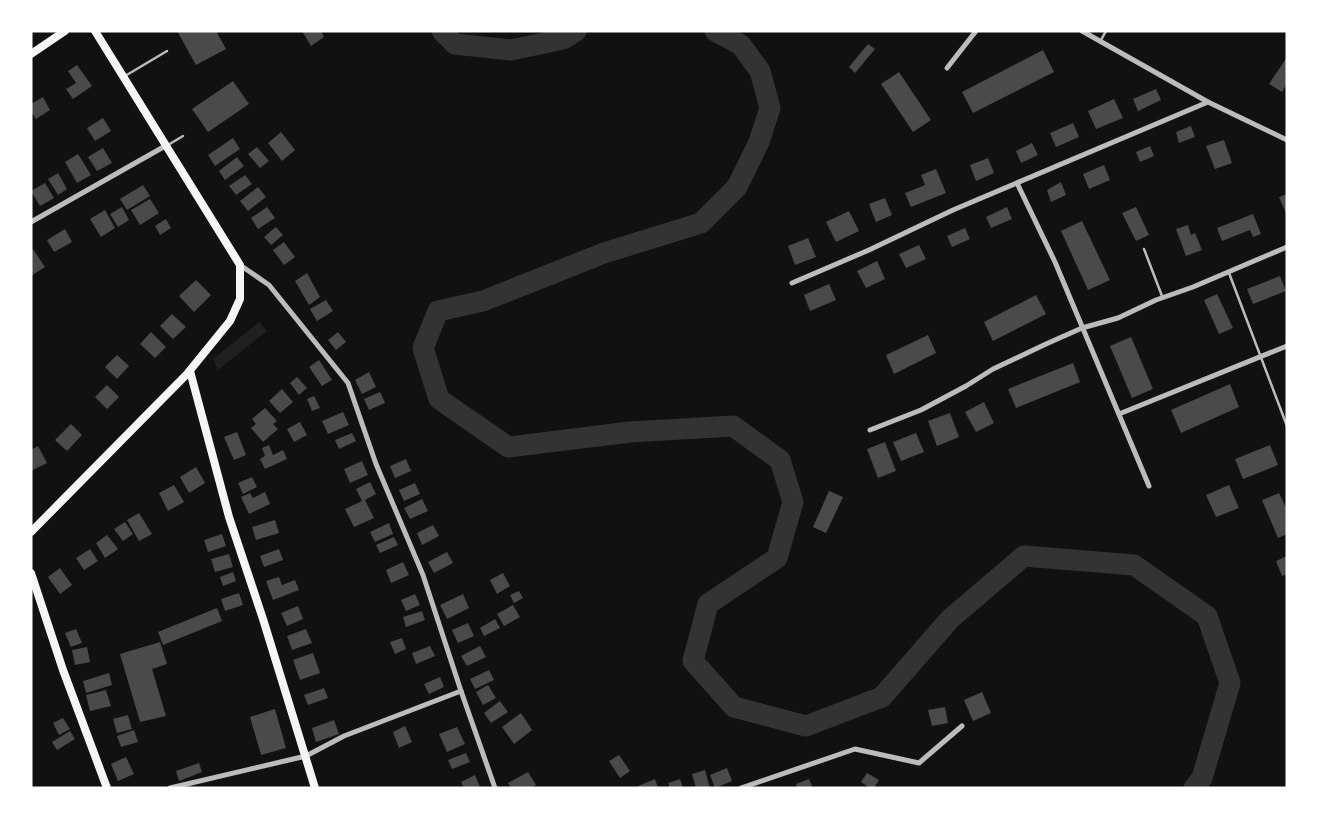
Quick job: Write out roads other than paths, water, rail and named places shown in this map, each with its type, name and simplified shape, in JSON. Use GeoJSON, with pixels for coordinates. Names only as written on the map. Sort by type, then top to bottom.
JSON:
{"type":"FeatureCollection","features":[{"type":"Feature","properties":{"kind":"main road"},"geometry":{"type":"LineString","coordinates":[[31,54],[65,31]]}},
{"type":"Feature","properties":{"kind":"main road"},"geometry":{"type":"LineString","coordinates":[[31,532],[190,371],[230,321],[240,299],[240,265],[95,31]]}},
{"type":"Feature","properties":{"kind":"main road"},"geometry":{"type":"LineString","coordinates":[[190,371],[229,517],[315,788]]}},
{"type":"Feature","properties":{"kind":"main road"},"geometry":{"type":"LineString","coordinates":[[31,573],[63,670],[107,788]]}},
{"type":"Feature","properties":{"kind":"street"},"geometry":{"type":"LineString","coordinates":[[947,68],[976,31]]}},
{"type":"Feature","properties":{"kind":"street"},"geometry":{"type":"LineString","coordinates":[[1082,31],[1208,102],[1287,140]]}},
{"type":"Feature","properties":{"kind":"street"},"geometry":{"type":"LineString","coordinates":[[792,283],[1017,183],[1208,102]]}},
{"type":"Feature","properties":{"kind":"street"},"geometry":{"type":"LineString","coordinates":[[31,222],[167,145]]}},
{"type":"Feature","properties":{"kind":"street"},"geometry":{"type":"LineString","coordinates":[[1017,183],[1055,262],[1149,486]]}},
{"type":"Feature","properties":{"kind":"street"},"geometry":{"type":"LineString","coordinates":[[870,430],[921,410],[993,369],[1082,328],[1118,318],[1287,247]]}},
{"type":"Feature","properties":{"kind":"street"},"geometry":{"type":"LineString","coordinates":[[240,265],[269,285],[348,383],[376,464],[423,575],[495,788]]}},
{"type":"Feature","properties":{"kind":"street"},"geometry":{"type":"LineString","coordinates":[[1119,414],[1287,346]]}},
{"type":"Feature","properties":{"kind":"street"},"geometry":{"type":"LineString","coordinates":[[170,788],[306,756],[344,736],[461,691]]}},
{"type":"Feature","properties":{"kind":"street"},"geometry":{"type":"LineString","coordinates":[[741,788],[855,749],[919,763],[962,726]]}},
{"type":"Feature","properties":{"kind":"lane"},"geometry":{"type":"LineString","coordinates":[[1101,42],[1106,31]]}},
{"type":"Feature","properties":{"kind":"lane"},"geometry":{"type":"LineString","coordinates":[[124,77],[167,51]]}},
{"type":"Feature","properties":{"kind":"lane"},"geometry":{"type":"LineString","coordinates":[[167,145],[183,136]]}},
{"type":"Feature","properties":{"kind":"lane"},"geometry":{"type":"LineString","coordinates":[[1144,249],[1162,298]]}},
{"type":"Feature","properties":{"kind":"lane"},"geometry":{"type":"LineString","coordinates":[[1228,272],[1287,426]]}},
{"type":"Feature","properties":{"kind":"waterway"},"geometry":{"type":"LineString","coordinates":[[442,31],[455,44],[511,50],[563,39],[576,31]]}},
{"type":"Feature","properties":{"kind":"waterway"},"geometry":{"type":"LineString","coordinates":[[715,31],[741,45],[760,71],[770,108],[759,142],[737,187],[701,223],[604,253],[483,301],[438,311],[423,348],[439,399],[508,447],[630,432],[733,426],[780,460],[793,502],[777,558],[708,604],[693,661],[734,707],[806,726],[882,697],[950,619],[1024,556],[1134,565],[1207,616],[1230,683],[1202,778],[1194,788]]}}]}
